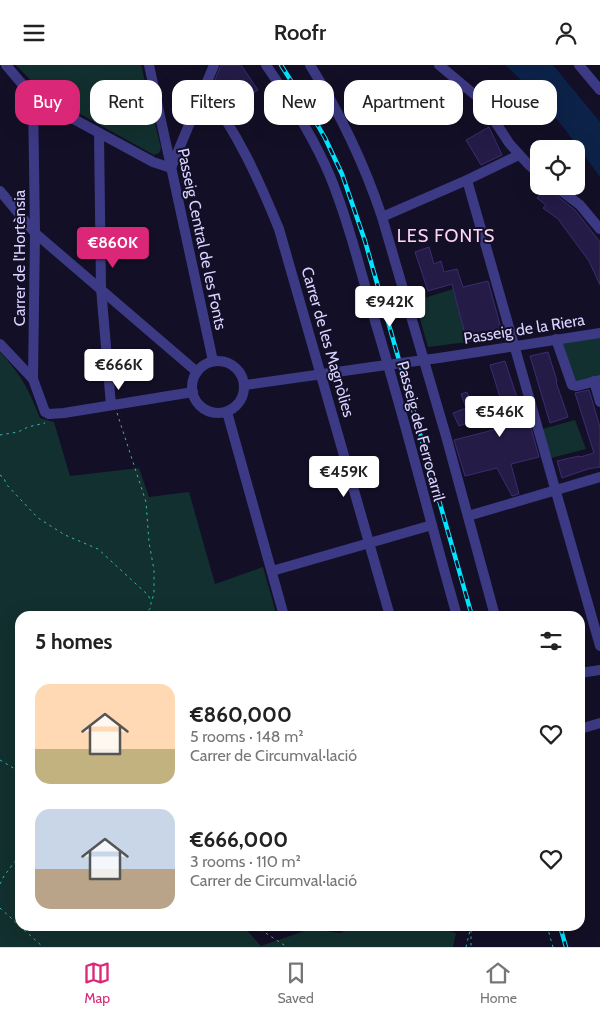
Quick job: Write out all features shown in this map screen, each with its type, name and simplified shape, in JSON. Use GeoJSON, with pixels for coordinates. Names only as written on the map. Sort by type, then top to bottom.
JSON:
{"type":"FeatureCollection","features":[{"type":"Feature","properties":{"kind":"street"},"geometry":{"type":"LineString","coordinates":[[6,65],[19,80]]}},
{"type":"Feature","properties":{"kind":"street","name":"Passeig Central de les Fonts"},"geometry":{"type":"LineString","coordinates":[[148,65],[213,361]]}},
{"type":"Feature","properties":{"kind":"street"},"geometry":{"type":"LineString","coordinates":[[208,80],[214,65]]}},
{"type":"Feature","properties":{"kind":"street","name":"Passeig del Ferrocarril"},"geometry":{"type":"LineString","coordinates":[[266,65],[310,135],[330,176],[342,209],[384,350],[456,611]]}},
{"type":"Feature","properties":{"kind":"street","name":"Passeig del Ferrocarril"},"geometry":{"type":"LineString","coordinates":[[310,65],[347,130],[375,195],[494,611]]}},
{"type":"Feature","properties":{"kind":"street"},"geometry":{"type":"LineString","coordinates":[[439,65],[481,100],[497,127],[518,155],[530,166]]}},
{"type":"Feature","properties":{"kind":"street"},"geometry":{"type":"LineString","coordinates":[[579,65],[600,90]]}},
{"type":"Feature","properties":{"kind":"street"},"geometry":{"type":"LineString","coordinates":[[80,123],[152,162],[171,168],[189,125]]}},
{"type":"Feature","properties":{"kind":"street","name":"Carrer de l'Hortènsia"},"geometry":{"type":"LineString","coordinates":[[33,125],[35,233],[33,379],[45,412],[49,414]]}},
{"type":"Feature","properties":{"kind":"street","name":"Carrer de les Magnòlies"},"geometry":{"type":"LineString","coordinates":[[227,125],[244,151],[264,192],[289,260],[389,611]]}},
{"type":"Feature","properties":{"kind":"street"},"geometry":{"type":"LineString","coordinates":[[99,133],[101,288],[113,405]]}},
{"type":"Feature","properties":{"kind":"street"},"geometry":{"type":"LineString","coordinates":[[382,217],[518,155]]}},
{"type":"Feature","properties":{"kind":"street"},"geometry":{"type":"LineString","coordinates":[[467,179],[600,646]]}},
{"type":"Feature","properties":{"kind":"street"},"geometry":{"type":"LineString","coordinates":[[0,191],[35,233],[197,372]]}},
{"type":"Feature","properties":{"kind":"street"},"geometry":{"type":"LineString","coordinates":[[567,195],[580,205],[600,229]]}},
{"type":"Feature","properties":{"kind":"street","name":"Passeig de la Riera"},"geometry":{"type":"LineString","coordinates":[[245,385],[600,333]]}},
{"type":"Feature","properties":{"kind":"street"},"geometry":{"type":"LineString","coordinates":[[556,339],[572,385],[577,386],[597,381],[600,401]]}},
{"type":"Feature","properties":{"kind":"street"},"geometry":{"type":"LineString","coordinates":[[0,343],[33,379]]}},
{"type":"Feature","properties":{"kind":"street"},"geometry":{"type":"LineString","coordinates":[[213,361],[226,362],[233,365],[242,375],[245,385],[243,398],[238,405],[226,412],[216,414],[207,411],[196,402],[193,392],[193,380],[197,372],[213,361]]}},
{"type":"Feature","properties":{"kind":"street"},"geometry":{"type":"LineString","coordinates":[[49,414],[193,392]]}},
{"type":"Feature","properties":{"kind":"street"},"geometry":{"type":"LineString","coordinates":[[226,412],[283,611]]}},
{"type":"Feature","properties":{"kind":"street"},"geometry":{"type":"LineString","coordinates":[[468,516],[600,477]]}},
{"type":"Feature","properties":{"kind":"street"},"geometry":{"type":"LineString","coordinates":[[272,571],[432,525]]}},
{"type":"Feature","properties":{"kind":"street"},"geometry":{"type":"LineString","coordinates":[[585,672],[600,670]]}},
{"type":"Feature","properties":{"kind":"street"},"geometry":{"type":"LineString","coordinates":[[585,728],[600,723]]}},
{"type":"Feature","properties":{"kind":"path"},"geometry":{"type":"LineString","coordinates":[[113,405],[146,501],[154,579],[154,593],[151,601]]}},
{"type":"Feature","properties":{"kind":"path"},"geometry":{"type":"LineString","coordinates":[[0,435],[44,424],[49,419],[49,414]]}},
{"type":"Feature","properties":{"kind":"path"},"geometry":{"type":"LineString","coordinates":[[0,475],[4,478],[6,485],[38,518],[65,535],[98,549],[148,595],[152,608],[148,611]]}},
{"type":"Feature","properties":{"kind":"path"},"geometry":{"type":"LineString","coordinates":[[0,760],[15,769]]}},
{"type":"Feature","properties":{"kind":"path"},"geometry":{"type":"LineString","coordinates":[[0,884],[15,862]]}},
{"type":"Feature","properties":{"kind":"path"},"geometry":{"type":"LineString","coordinates":[[0,908],[15,922]]}},
{"type":"Feature","properties":{"kind":"path"},"geometry":{"type":"LineString","coordinates":[[25,931],[43,947]]}},
{"type":"Feature","properties":{"kind":"path"},"geometry":{"type":"LineString","coordinates":[[263,931],[287,947]]}},
{"type":"Feature","properties":{"kind":"path"},"geometry":{"type":"LineString","coordinates":[[466,947],[470,931]]}},
{"type":"Feature","properties":{"kind":"path"},"geometry":{"type":"LineString","coordinates":[[471,931],[471,947]]}},
{"type":"Feature","properties":{"kind":"path"},"geometry":{"type":"LineString","coordinates":[[549,931],[553,947]]}},
{"type":"Feature","properties":{"kind":"green space"},"geometry":{"type":"Polygon","coordinates":[[[16,65],[141,65],[145,80],[90,80],[90,120],[80,114],[80,80],[30,80],[16,65]]]}},
{"type":"Feature","properties":{"kind":"green space"},"geometry":{"type":"Polygon","coordinates":[[[100,125],[155,125],[161,148],[159,153],[154,155],[100,125]]]}},
{"type":"Feature","properties":{"kind":"green space"},"geometry":{"type":"Polygon","coordinates":[[[453,289],[467,342],[428,347],[415,301],[453,289]]]}},
{"type":"Feature","properties":{"kind":"green space"},"geometry":{"type":"Polygon","coordinates":[[[600,333],[600,380],[577,386],[556,339],[600,333]]]}},
{"type":"Feature","properties":{"kind":"green space"},"geometry":{"type":"Polygon","coordinates":[[[0,352],[24,383],[40,418],[54,422],[70,476],[139,468],[149,497],[189,492],[215,584],[263,567],[276,611],[15,611],[15,931],[248,931],[261,946],[304,931],[340,933],[344,931],[449,931],[456,933],[453,947],[0,947],[0,352]]]}},
{"type":"Feature","properties":{"kind":"green space"},"geometry":{"type":"Polygon","coordinates":[[[575,420],[586,449],[547,459],[539,430],[575,420]]]}},
{"type":"Feature","properties":{"kind":"water"},"geometry":{"type":"Polygon","coordinates":[[[505,65],[553,65],[600,122],[600,177],[585,157],[585,140],[573,140],[557,120],[557,80],[521,80],[505,65]]]}},
{"type":"Feature","properties":{"kind":"building"},"geometry":{"type":"Polygon","coordinates":[[[221,65],[241,65],[251,80],[215,80],[221,65]]]}},
{"type":"Feature","properties":{"kind":"building"},"geometry":{"type":"Polygon","coordinates":[[[254,84],[258,90],[254,93],[254,84]]]}},
{"type":"Feature","properties":{"kind":"building"},"geometry":{"type":"Polygon","coordinates":[[[489,127],[502,155],[481,165],[466,140],[489,127]]]}},
{"type":"Feature","properties":{"kind":"building"},"geometry":{"type":"Polygon","coordinates":[[[540,195],[556,195],[575,210],[600,242],[600,285],[589,261],[558,219],[543,208],[546,205],[537,198],[540,195]]]}},
{"type":"Feature","properties":{"kind":"building"},"geometry":{"type":"Polygon","coordinates":[[[429,247],[434,264],[441,261],[444,272],[457,269],[463,287],[488,281],[502,332],[467,342],[452,284],[428,291],[415,252],[429,247]]]}},
{"type":"Feature","properties":{"kind":"building"},"geometry":{"type":"Polygon","coordinates":[[[548,352],[568,417],[550,423],[530,356],[548,352]]]}},
{"type":"Feature","properties":{"kind":"building"},"geometry":{"type":"Polygon","coordinates":[[[505,361],[525,422],[529,421],[539,457],[511,464],[519,494],[512,496],[497,468],[465,476],[454,440],[509,426],[490,365],[505,361]]]}},
{"type":"Feature","properties":{"kind":"building"},"geometry":{"type":"Polygon","coordinates":[[[589,390],[600,427],[600,467],[562,478],[557,461],[594,453],[575,393],[589,390]]]}},
{"type":"Feature","properties":{"kind":"building"},"geometry":{"type":"Polygon","coordinates":[[[467,392],[478,419],[459,426],[453,413],[466,408],[461,394],[467,392]]]}},
{"type":"Feature","properties":{"kind":"railway"},"geometry":{"type":"LineString","coordinates":[[281,65],[325,138],[342,174],[365,241],[471,611]]}},
{"type":"Feature","properties":{"kind":"railway"},"geometry":{"type":"LineString","coordinates":[[561,931],[566,947]]}},
{"type":"Feature","properties":{"kind":"district","name":"LES FONTS"},"geometry":{"type":"Point","coordinates":[446,236]}}]}
